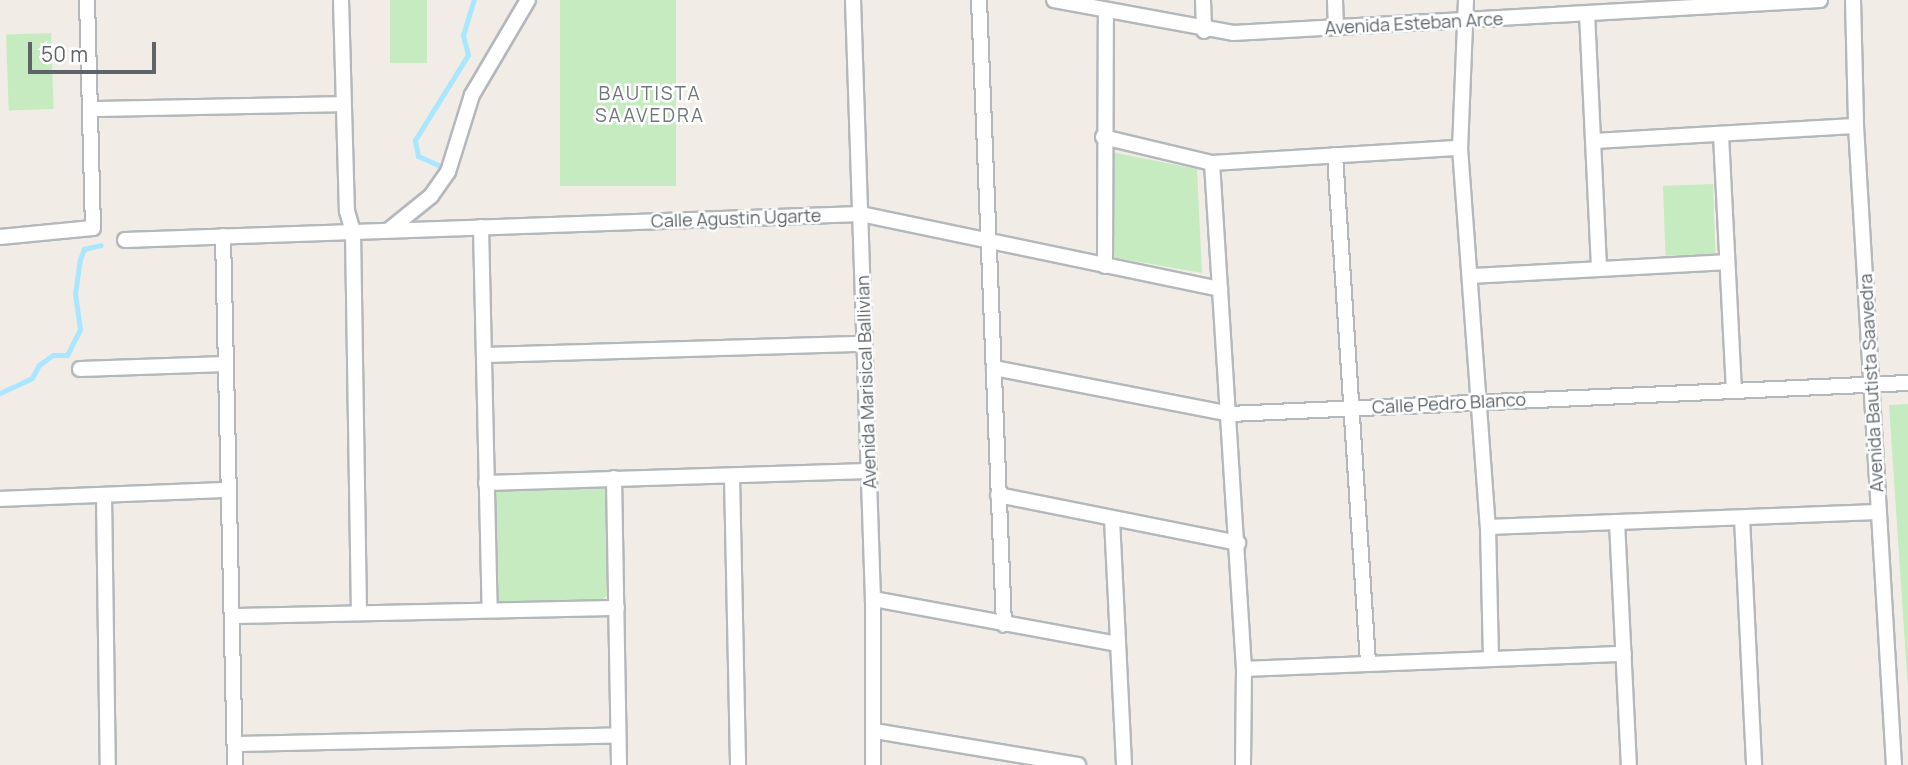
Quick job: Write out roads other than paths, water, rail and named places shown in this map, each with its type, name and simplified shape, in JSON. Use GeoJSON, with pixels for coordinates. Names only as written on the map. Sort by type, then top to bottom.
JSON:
{"type":"FeatureCollection","features":[{"type":"Feature","properties":{"kind":"street"},"geometry":{"type":"LineString","coordinates":[[0,237],[93,228],[92,109],[87,0]]}},
{"type":"Feature","properties":{"kind":"street"},"geometry":{"type":"LineString","coordinates":[[341,0],[347,211],[353,232],[359,612]]}},
{"type":"Feature","properties":{"kind":"street"},"geometry":{"type":"LineString","coordinates":[[389,230],[431,196],[448,172],[472,95],[528,0]]}},
{"type":"Feature","properties":{"kind":"street","name":"Avenida Marisical Ballivian"},"geometry":{"type":"LineString","coordinates":[[853,0],[873,599],[873,765]]}},
{"type":"Feature","properties":{"kind":"street"},"geometry":{"type":"LineString","coordinates":[[979,0],[1004,624]]}},
{"type":"Feature","properties":{"kind":"street","name":"Avenida Esteban Arce"},"geometry":{"type":"LineString","coordinates":[[1054,0],[1204,31],[1336,28],[1820,0]]}},
{"type":"Feature","properties":{"kind":"street"},"geometry":{"type":"LineString","coordinates":[[1203,0],[1204,31]]}},
{"type":"Feature","properties":{"kind":"street"},"geometry":{"type":"LineString","coordinates":[[1335,0],[1336,28]]}},
{"type":"Feature","properties":{"kind":"street"},"geometry":{"type":"LineString","coordinates":[[1466,0],[1460,148],[1472,276],[1488,527],[1490,657]]}},
{"type":"Feature","properties":{"kind":"street","name":"Avenida Bautista Saavedra"},"geometry":{"type":"LineString","coordinates":[[1853,0],[1856,126],[1894,765]]}},
{"type":"Feature","properties":{"kind":"street"},"geometry":{"type":"LineString","coordinates":[[1105,266],[1103,137],[1106,11]]}},
{"type":"Feature","properties":{"kind":"street"},"geometry":{"type":"LineString","coordinates":[[1587,13],[1599,268]]}},
{"type":"Feature","properties":{"kind":"street"},"geometry":{"type":"LineString","coordinates":[[92,109],[342,104]]}},
{"type":"Feature","properties":{"kind":"street"},"geometry":{"type":"LineString","coordinates":[[1593,141],[1856,126]]}},
{"type":"Feature","properties":{"kind":"street"},"geometry":{"type":"LineString","coordinates":[[1721,135],[1734,390]]}},
{"type":"Feature","properties":{"kind":"street"},"geometry":{"type":"LineString","coordinates":[[1103,137],[1212,163],[1460,148]]}},
{"type":"Feature","properties":{"kind":"street"},"geometry":{"type":"LineString","coordinates":[[1335,155],[1368,662]]}},
{"type":"Feature","properties":{"kind":"street"},"geometry":{"type":"LineString","coordinates":[[1212,163],[1238,543],[1244,669],[1243,765]]}},
{"type":"Feature","properties":{"kind":"street","name":"Calle Agustin Ugarte"},"geometry":{"type":"LineString","coordinates":[[125,240],[861,214],[1220,289]]}},
{"type":"Feature","properties":{"kind":"street"},"geometry":{"type":"LineString","coordinates":[[481,227],[490,610]]}},
{"type":"Feature","properties":{"kind":"street"},"geometry":{"type":"LineString","coordinates":[[223,236],[235,765]]}},
{"type":"Feature","properties":{"kind":"street"},"geometry":{"type":"LineString","coordinates":[[1472,276],[1727,262]]}},
{"type":"Feature","properties":{"kind":"street"},"geometry":{"type":"LineString","coordinates":[[484,355],[865,344]]}},
{"type":"Feature","properties":{"kind":"street"},"geometry":{"type":"LineString","coordinates":[[80,369],[226,364]]}},
{"type":"Feature","properties":{"kind":"street","name":"Calle Pedro Blanco"},"geometry":{"type":"LineString","coordinates":[[994,368],[1230,414],[1908,383]]}},
{"type":"Feature","properties":{"kind":"street"},"geometry":{"type":"LineString","coordinates":[[486,483],[869,471]]}},
{"type":"Feature","properties":{"kind":"street"},"geometry":{"type":"LineString","coordinates":[[732,477],[738,765]]}},
{"type":"Feature","properties":{"kind":"street"},"geometry":{"type":"LineString","coordinates":[[614,478],[619,765]]}},
{"type":"Feature","properties":{"kind":"street"},"geometry":{"type":"LineString","coordinates":[[0,499],[229,490]]}},
{"type":"Feature","properties":{"kind":"street"},"geometry":{"type":"LineString","coordinates":[[104,495],[108,765]]}},
{"type":"Feature","properties":{"kind":"street"},"geometry":{"type":"LineString","coordinates":[[998,495],[1238,543]]}},
{"type":"Feature","properties":{"kind":"street"},"geometry":{"type":"LineString","coordinates":[[1488,527],[1877,512]]}},
{"type":"Feature","properties":{"kind":"street"},"geometry":{"type":"LineString","coordinates":[[1742,518],[1754,765]]}},
{"type":"Feature","properties":{"kind":"street"},"geometry":{"type":"LineString","coordinates":[[1112,519],[1124,765]]}},
{"type":"Feature","properties":{"kind":"street"},"geometry":{"type":"LineString","coordinates":[[1618,522],[1629,765]]}},
{"type":"Feature","properties":{"kind":"street"},"geometry":{"type":"LineString","coordinates":[[873,599],[1116,644]]}},
{"type":"Feature","properties":{"kind":"street"},"geometry":{"type":"LineString","coordinates":[[232,616],[617,608]]}},
{"type":"Feature","properties":{"kind":"street"},"geometry":{"type":"LineString","coordinates":[[1244,669],[1490,657],[1624,654]]}},
{"type":"Feature","properties":{"kind":"street"},"geometry":{"type":"LineString","coordinates":[[875,731],[1079,765]]}},
{"type":"Feature","properties":{"kind":"street"},"geometry":{"type":"LineString","coordinates":[[235,744],[618,735]]}},
{"type":"Feature","properties":{"kind":"waterway"},"geometry":{"type":"LineString","coordinates":[[438,165],[418,156],[415,140],[468,55],[463,35],[474,0]]}},
{"type":"Feature","properties":{"kind":"waterway"},"geometry":{"type":"LineString","coordinates":[[0,393],[32,378],[39,365],[53,355],[67,355],[80,329],[75,294],[80,259],[84,249],[101,245]]}},
{"type":"Feature","properties":{"kind":"district","name":"BAUTISTA SAAVEDRA"},"geometry":{"type":"Point","coordinates":[650,105]}}]}
